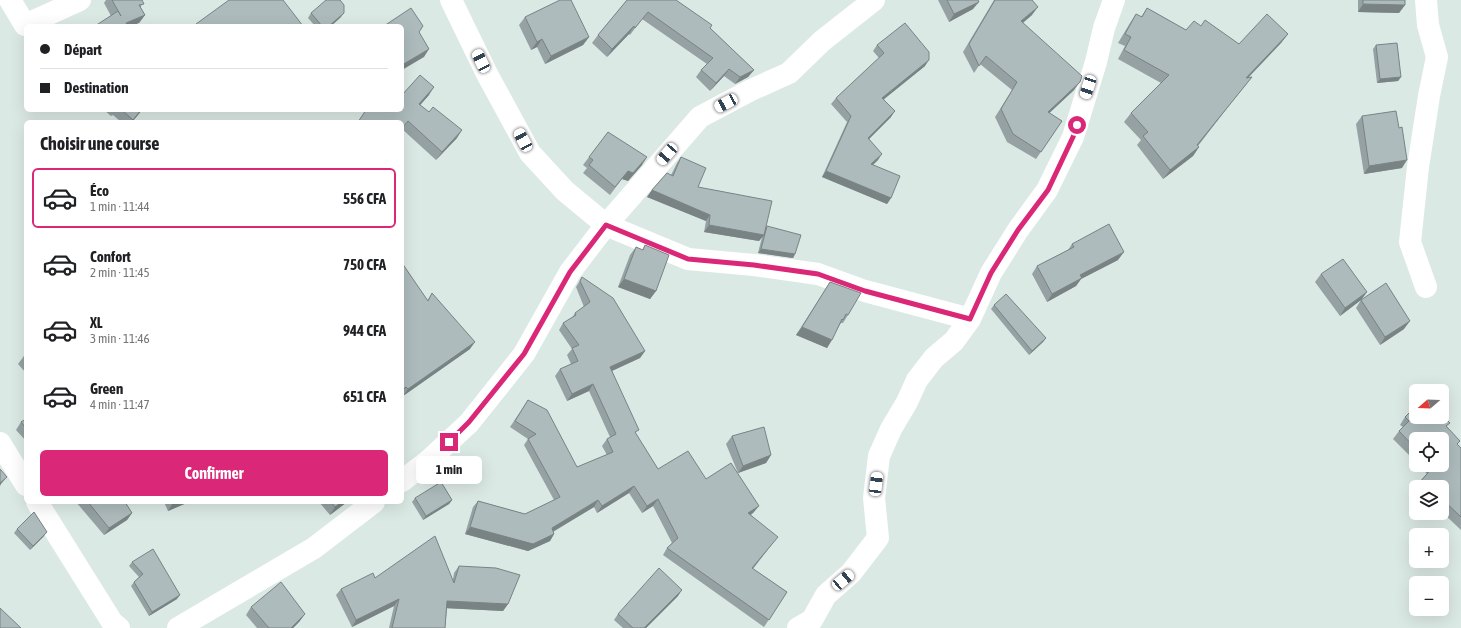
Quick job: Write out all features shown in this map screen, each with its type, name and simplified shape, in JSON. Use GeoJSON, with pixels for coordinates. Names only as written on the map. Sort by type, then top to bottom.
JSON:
{"type":"FeatureCollection","features":[{"type":"Feature","properties":{"kind":"street"},"geometry":{"type":"LineString","coordinates":[[10,0],[24,24]]}},
{"type":"Feature","properties":{"kind":"street"},"geometry":{"type":"LineString","coordinates":[[27,24],[80,0]]}},
{"type":"Feature","properties":{"kind":"street"},"geometry":{"type":"LineString","coordinates":[[451,0],[487,74],[530,153],[565,191],[606,225],[688,259],[754,265],[818,274],[865,291],[970,319]]}},
{"type":"Feature","properties":{"kind":"street"},"geometry":{"type":"LineString","coordinates":[[404,479],[428,461],[474,417],[524,354],[570,272],[606,225],[700,116],[751,90],[789,73],[822,41],[874,0]]}},
{"type":"Feature","properties":{"kind":"street"},"geometry":{"type":"LineString","coordinates":[[798,628],[812,620],[826,595],[851,573],[878,538],[874,498],[879,456],[891,429],[907,402],[916,380],[934,358],[954,340],[970,319],[991,273],[1018,230],[1048,190],[1073,137],[1096,62],[1104,28],[1114,0]]}},
{"type":"Feature","properties":{"kind":"street"},"geometry":{"type":"LineString","coordinates":[[1426,0],[1428,25],[1437,57],[1429,96],[1418,167],[1410,242],[1426,287]]}},
{"type":"Feature","properties":{"kind":"street"},"geometry":{"type":"LineString","coordinates":[[0,443],[24,482]]}},
{"type":"Feature","properties":{"kind":"street"},"geometry":{"type":"LineString","coordinates":[[38,504],[112,622],[119,628]]}},
{"type":"Feature","properties":{"kind":"street"},"geometry":{"type":"LineString","coordinates":[[178,628],[314,548],[371,504]]}},
{"type":"Feature","properties":{"kind":"building"},"geometry":{"type":"Polygon","coordinates":[[[112,0],[142,0],[144,4],[139,5],[145,15],[126,23],[127,24],[98,24],[118,11],[121,16],[112,0]]]}},
{"type":"Feature","properties":{"kind":"building"},"geometry":{"type":"Polygon","coordinates":[[[229,0],[283,0],[301,24],[196,24],[229,0]]]}},
{"type":"Feature","properties":{"kind":"building"},"geometry":{"type":"Polygon","coordinates":[[[326,0],[340,0],[344,5],[344,13],[331,24],[320,24],[311,13],[326,0]]]}},
{"type":"Feature","properties":{"kind":"building"},"geometry":{"type":"Polygon","coordinates":[[[560,0],[571,0],[589,37],[551,56],[542,39],[537,42],[525,17],[560,0]]]}},
{"type":"Feature","properties":{"kind":"building"},"geometry":{"type":"Polygon","coordinates":[[[627,0],[676,0],[712,25],[710,28],[754,70],[740,77],[729,69],[716,83],[701,70],[713,58],[648,12],[635,28],[634,26],[612,49],[598,35],[627,0]]]}},
{"type":"Feature","properties":{"kind":"building"},"geometry":{"type":"Polygon","coordinates":[[[947,0],[978,0],[979,2],[954,14],[947,0]]]}},
{"type":"Feature","properties":{"kind":"building"},"geometry":{"type":"Polygon","coordinates":[[[995,0],[1032,0],[1038,7],[1021,21],[1082,76],[1080,82],[1048,112],[1062,121],[1041,152],[1013,134],[1001,109],[1017,82],[986,56],[979,66],[969,44],[995,0]]]}},
{"type":"Feature","properties":{"kind":"building"},"geometry":{"type":"Polygon","coordinates":[[[1363,0],[1405,0],[1405,5],[1363,4],[1363,0]]]}},
{"type":"Feature","properties":{"kind":"building"},"geometry":{"type":"Polygon","coordinates":[[[411,8],[423,26],[419,32],[429,49],[404,64],[404,24],[387,24],[411,8]]]}},
{"type":"Feature","properties":{"kind":"building"},"geometry":{"type":"Polygon","coordinates":[[[1147,8],[1186,30],[1194,21],[1201,26],[1205,20],[1239,44],[1267,14],[1288,34],[1246,78],[1252,77],[1197,145],[1199,147],[1170,170],[1143,136],[1148,132],[1131,113],[1169,75],[1124,50],[1131,37],[1125,34],[1136,14],[1142,17],[1147,8]]]}},
{"type":"Feature","properties":{"kind":"building"},"geometry":{"type":"Polygon","coordinates":[[[905,23],[929,52],[929,60],[882,98],[895,111],[868,138],[882,154],[871,164],[900,176],[891,198],[826,171],[851,116],[836,98],[884,53],[877,45],[905,23]]]}},
{"type":"Feature","properties":{"kind":"building"},"geometry":{"type":"Polygon","coordinates":[[[1397,43],[1401,77],[1380,79],[1376,45],[1397,43]]]}},
{"type":"Feature","properties":{"kind":"building"},"geometry":{"type":"Polygon","coordinates":[[[420,75],[434,87],[419,104],[429,112],[433,107],[462,130],[442,152],[408,121],[404,126],[404,120],[359,120],[365,112],[404,112],[404,93],[420,75]]]}},
{"type":"Feature","properties":{"kind":"building"},"geometry":{"type":"Polygon","coordinates":[[[1396,111],[1399,128],[1402,127],[1407,160],[1369,166],[1362,116],[1396,111]]]}},
{"type":"Feature","properties":{"kind":"building"},"geometry":{"type":"Polygon","coordinates":[[[124,112],[139,112],[133,120],[124,112]]]}},
{"type":"Feature","properties":{"kind":"building"},"geometry":{"type":"Polygon","coordinates":[[[608,132],[647,157],[633,173],[628,171],[615,187],[589,165],[593,160],[589,157],[608,132]]]}},
{"type":"Feature","properties":{"kind":"building"},"geometry":{"type":"Polygon","coordinates":[[[681,157],[706,168],[698,187],[772,201],[764,235],[709,225],[710,215],[652,190],[667,173],[673,176],[681,157]]]}},
{"type":"Feature","properties":{"kind":"building"},"geometry":{"type":"Polygon","coordinates":[[[1109,224],[1124,252],[1080,275],[1082,278],[1052,294],[1037,266],[1074,247],[1072,244],[1109,224]]]}},
{"type":"Feature","properties":{"kind":"building"},"geometry":{"type":"Polygon","coordinates":[[[767,226],[801,235],[795,254],[761,249],[767,226]]]}},
{"type":"Feature","properties":{"kind":"building"},"geometry":{"type":"Polygon","coordinates":[[[645,245],[669,255],[656,291],[624,279],[636,247],[643,250],[645,245]]]}},
{"type":"Feature","properties":{"kind":"building"},"geometry":{"type":"Polygon","coordinates":[[[1343,259],[1367,292],[1345,308],[1321,274],[1343,259]]]}},
{"type":"Feature","properties":{"kind":"building"},"geometry":{"type":"Polygon","coordinates":[[[404,266],[428,301],[432,293],[475,342],[408,389],[406,387],[404,388],[404,266]]]}},
{"type":"Feature","properties":{"kind":"building"},"geometry":{"type":"Polygon","coordinates":[[[582,277],[613,298],[645,351],[610,367],[639,430],[635,432],[658,469],[688,451],[706,479],[731,463],[759,506],[748,513],[778,537],[752,568],[787,592],[769,620],[667,548],[678,538],[658,499],[647,506],[634,486],[602,506],[598,500],[552,528],[554,534],[533,544],[470,527],[478,501],[525,514],[560,497],[528,439],[536,434],[515,421],[528,400],[547,410],[577,467],[613,452],[607,439],[616,434],[593,384],[572,394],[560,369],[578,361],[572,348],[579,345],[563,323],[576,315],[575,313],[590,302],[580,281],[582,277]]]}},
{"type":"Feature","properties":{"kind":"building"},"geometry":{"type":"Polygon","coordinates":[[[830,282],[861,293],[848,315],[846,314],[843,320],[842,319],[832,340],[802,327],[830,282]]]}},
{"type":"Feature","properties":{"kind":"building"},"geometry":{"type":"Polygon","coordinates":[[[1386,283],[1410,321],[1385,337],[1361,300],[1386,283]]]}},
{"type":"Feature","properties":{"kind":"building"},"geometry":{"type":"Polygon","coordinates":[[[1006,294],[1046,338],[1032,351],[994,305],[1006,294]]]}},
{"type":"Feature","properties":{"kind":"building"},"geometry":{"type":"Polygon","coordinates":[[[1409,413],[1409,421],[1405,417],[1409,413]]]}},
{"type":"Feature","properties":{"kind":"building"},"geometry":{"type":"Polygon","coordinates":[[[1409,421],[1409,424],[1449,424],[1446,426],[1460,441],[1457,444],[1461,448],[1461,517],[1449,506],[1449,480],[1422,480],[1429,472],[1449,472],[1449,432],[1409,432],[1409,442],[1399,431],[1409,421]]]}},
{"type":"Feature","properties":{"kind":"building"},"geometry":{"type":"Polygon","coordinates":[[[764,427],[771,455],[743,466],[732,436],[764,427]]]}},
{"type":"Feature","properties":{"kind":"building"},"geometry":{"type":"Polygon","coordinates":[[[0,469],[7,477],[0,483],[0,469]]]}},
{"type":"Feature","properties":{"kind":"building"},"geometry":{"type":"Polygon","coordinates":[[[441,482],[452,500],[426,516],[415,498],[441,482]]]}},
{"type":"Feature","properties":{"kind":"building"},"geometry":{"type":"Polygon","coordinates":[[[90,504],[126,504],[132,513],[109,528],[90,504]]]}},
{"type":"Feature","properties":{"kind":"building"},"geometry":{"type":"Polygon","coordinates":[[[34,512],[47,532],[33,546],[17,529],[34,512]]]}},
{"type":"Feature","properties":{"kind":"building"},"geometry":{"type":"Polygon","coordinates":[[[435,536],[454,583],[459,566],[496,568],[520,575],[508,604],[447,601],[445,628],[392,628],[399,599],[356,620],[341,589],[373,573],[375,578],[435,536]]]}},
{"type":"Feature","properties":{"kind":"building"},"geometry":{"type":"Polygon","coordinates":[[[153,549],[180,595],[152,612],[134,582],[143,574],[132,562],[153,549]]]}},
{"type":"Feature","properties":{"kind":"building"},"geometry":{"type":"Polygon","coordinates":[[[659,568],[682,590],[644,628],[633,628],[618,614],[659,568]]]}},
{"type":"Feature","properties":{"kind":"building"},"geometry":{"type":"Polygon","coordinates":[[[281,582],[305,614],[291,628],[269,628],[251,607],[281,582]]]}},
{"type":"Feature","properties":{"kind":"building"},"geometry":{"type":"Polygon","coordinates":[[[0,608],[21,628],[0,628],[0,608]]]}},
{"type":"Feature","properties":{"kind":"route"},"geometry":{"type":"LineString","coordinates":[[449,442],[469,422],[524,354],[570,272],[606,225],[658,245],[688,259],[754,265],[818,274],[865,291],[970,319],[991,273],[1018,230],[1048,190],[1073,137],[1077,125]]}}]}
